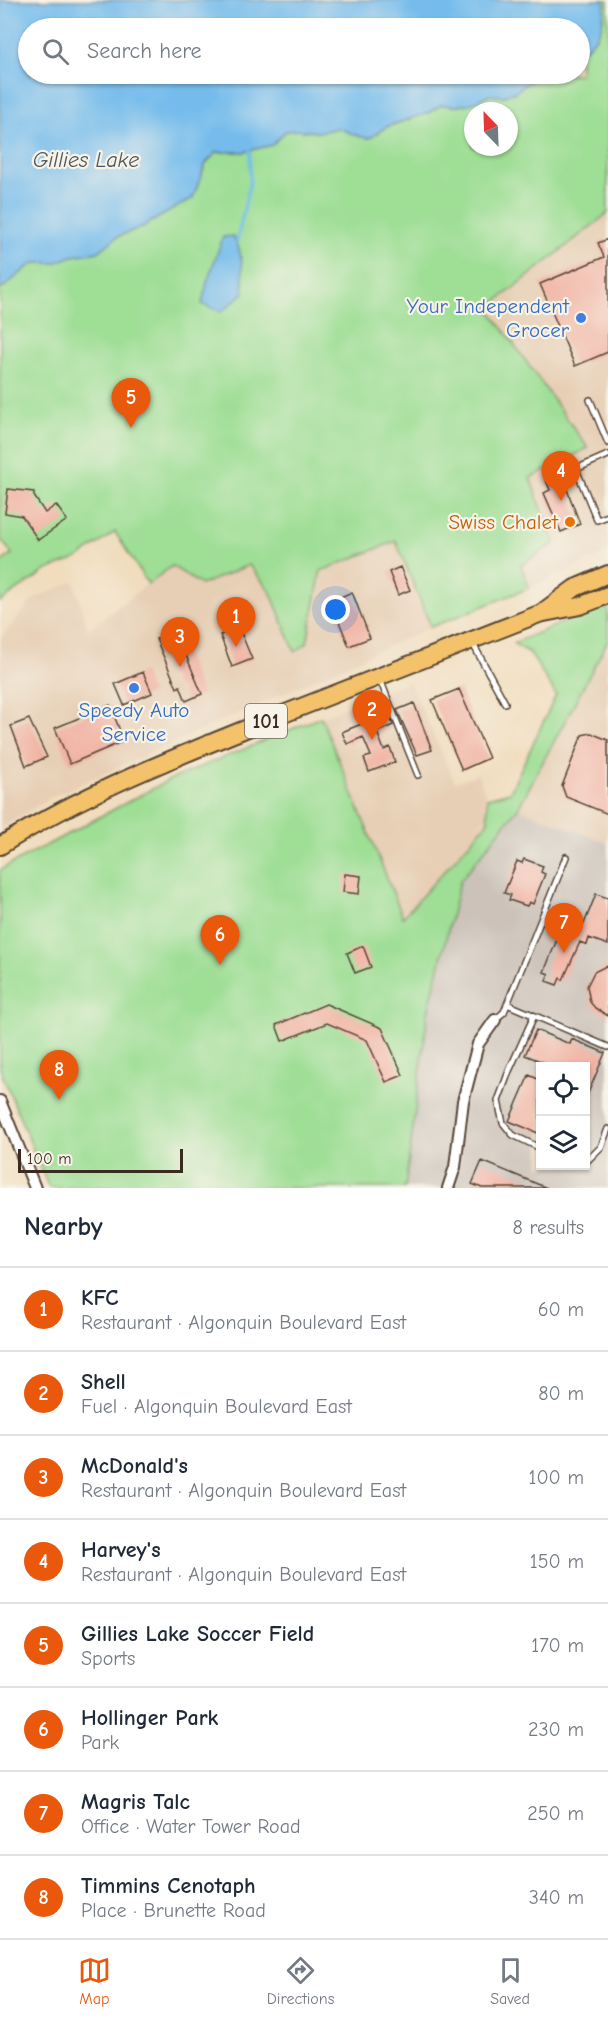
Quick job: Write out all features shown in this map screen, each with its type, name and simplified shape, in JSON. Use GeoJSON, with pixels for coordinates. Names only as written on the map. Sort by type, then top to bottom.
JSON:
{"type":"FeatureCollection","features":[{"type":"Feature","properties":{"kind":"main road","name":"101"},"geometry":{"type":"LineString","coordinates":[[539,614],[575,588],[608,574]]}},
{"type":"Feature","properties":{"kind":"main road","name":"101"},"geometry":{"type":"LineString","coordinates":[[0,846],[56,813],[135,775],[539,614],[580,606],[608,595]]}},
{"type":"Feature","properties":{"kind":"street"},"geometry":{"type":"LineString","coordinates":[[448,1188],[455,1167],[463,1101],[478,1044],[495,1020]]}},
{"type":"Feature","properties":{"kind":"street"},"geometry":{"type":"LineString","coordinates":[[0,1101],[35,1188]]}},
{"type":"Feature","properties":{"kind":"lane"},"geometry":{"type":"LineString","coordinates":[[590,400],[608,442]]}},
{"type":"Feature","properties":{"kind":"lane"},"geometry":{"type":"LineString","coordinates":[[608,455],[576,470],[597,520],[608,516]]}},
{"type":"Feature","properties":{"kind":"lane"},"geometry":{"type":"LineString","coordinates":[[471,640],[505,703]]}},
{"type":"Feature","properties":{"kind":"lane"},"geometry":{"type":"LineString","coordinates":[[379,676],[418,776]]}},
{"type":"Feature","properties":{"kind":"lane"},"geometry":{"type":"LineString","coordinates":[[495,1020],[504,1012],[566,857]]}},
{"type":"Feature","properties":{"kind":"lane"},"geometry":{"type":"LineString","coordinates":[[507,1004],[608,1047]]}},
{"type":"Feature","properties":{"kind":"lane"},"geometry":{"type":"LineString","coordinates":[[534,1016],[498,1101],[503,1123],[513,1135],[536,1147]]}},
{"type":"Feature","properties":{"kind":"lane"},"geometry":{"type":"LineString","coordinates":[[590,1157],[601,1147],[608,1129]]}},
{"type":"Feature","properties":{"kind":"shaded area"},"geometry":{"type":"Polygon","coordinates":[[[608,213],[608,552],[529,588],[521,565],[555,542],[530,478],[488,308],[608,213]]]}},
{"type":"Feature","properties":{"kind":"shaded area"},"geometry":{"type":"Polygon","coordinates":[[[396,541],[431,627],[52,797],[0,829],[0,639],[33,599],[74,581],[88,630],[172,565],[201,584],[249,565],[270,591],[295,652],[307,643],[323,572],[396,541]]]}},
{"type":"Feature","properties":{"kind":"shaded area"},"geometry":{"type":"Polygon","coordinates":[[[608,640],[608,843],[518,808],[608,640]]]}},
{"type":"Feature","properties":{"kind":"shaded area"},"geometry":{"type":"Polygon","coordinates":[[[409,681],[455,782],[478,774],[487,798],[488,822],[402,917],[321,717],[409,681]]]}},
{"type":"Feature","properties":{"kind":"shaded area"},"geometry":{"type":"Polygon","coordinates":[[[518,808],[608,843],[608,1188],[405,1188],[428,1012],[460,881],[518,808]]]}},
{"type":"Feature","properties":{"kind":"green space"},"geometry":{"type":"Polygon","coordinates":[[[605,0],[608,0],[608,213],[488,308],[588,448],[530,478],[555,543],[521,565],[529,588],[431,627],[396,541],[321,571],[307,643],[295,652],[270,591],[249,565],[201,585],[172,566],[148,584],[115,532],[78,558],[47,570],[0,602],[0,563],[12,554],[0,538],[0,290],[33,263],[55,263],[72,256],[98,252],[117,237],[144,226],[192,198],[206,163],[217,152],[243,152],[271,145],[286,131],[318,132],[338,128],[370,138],[386,127],[428,113],[441,105],[464,105],[464,156],[518,156],[518,102],[474,102],[488,95],[504,96],[526,84],[590,84],[590,44],[600,30],[605,0]]]}},
{"type":"Feature","properties":{"kind":"green space"},"geometry":{"type":"Polygon","coordinates":[[[608,604],[608,640],[571,710],[518,808],[460,881],[428,1012],[405,1188],[49,1188],[0,1069],[0,870],[167,781],[321,717],[403,917],[488,822],[487,798],[510,792],[556,695],[530,653],[513,643],[608,604]]]}},
{"type":"Feature","properties":{"kind":"water","name":"Gillies Lake"},"geometry":{"type":"Polygon","coordinates":[[[0,0],[605,0],[600,30],[590,44],[590,18],[18,18],[18,84],[526,84],[515,92],[504,96],[488,95],[474,102],[464,102],[464,105],[441,105],[428,113],[386,127],[370,138],[338,128],[318,132],[286,131],[272,145],[243,152],[217,152],[206,163],[193,198],[144,226],[117,237],[98,252],[72,256],[55,263],[33,263],[0,290],[0,0]]]}},
{"type":"Feature","properties":{"kind":"water"},"geometry":{"type":"Polygon","coordinates":[[[233,236],[241,256],[244,293],[221,312],[202,304],[207,282],[223,237],[233,236]]]}},
{"type":"Feature","properties":{"kind":"building","name":"Your Independent Grocer"},"geometry":{"type":"Polygon","coordinates":[[[608,239],[608,352],[575,366],[540,284],[604,257],[598,243],[608,239]]]}},
{"type":"Feature","properties":{"kind":"building"},"geometry":{"type":"Polygon","coordinates":[[[554,474],[559,487],[565,484],[580,524],[561,532],[544,493],[550,490],[545,478],[554,474]]]}},
{"type":"Feature","properties":{"kind":"building"},"geometry":{"type":"Polygon","coordinates":[[[8,489],[34,492],[34,496],[45,513],[56,505],[67,520],[38,540],[22,516],[5,513],[8,489]]]}},
{"type":"Feature","properties":{"kind":"building"},"geometry":{"type":"Polygon","coordinates":[[[400,567],[410,590],[398,595],[389,572],[400,567]]]}},
{"type":"Feature","properties":{"kind":"building"},"geometry":{"type":"Polygon","coordinates":[[[352,592],[370,638],[349,646],[335,612],[331,613],[327,603],[352,592]]]}},
{"type":"Feature","properties":{"kind":"building"},"geometry":{"type":"Polygon","coordinates":[[[239,628],[252,659],[232,667],[220,635],[239,628]]]}},
{"type":"Feature","properties":{"kind":"building"},"geometry":{"type":"Polygon","coordinates":[[[176,631],[202,694],[186,701],[180,686],[177,688],[156,639],[176,631]]]}},
{"type":"Feature","properties":{"kind":"building","name":"Speedy Auto Service"},"geometry":{"type":"Polygon","coordinates":[[[143,672],[152,693],[124,705],[115,684],[143,672]]]}},
{"type":"Feature","properties":{"kind":"building"},"geometry":{"type":"Polygon","coordinates":[[[459,689],[489,758],[462,770],[432,700],[459,689]]]}},
{"type":"Feature","properties":{"kind":"building"},"geometry":{"type":"Polygon","coordinates":[[[414,703],[432,750],[417,755],[397,710],[414,703]]]}},
{"type":"Feature","properties":{"kind":"building"},"geometry":{"type":"Polygon","coordinates":[[[110,705],[124,741],[70,764],[55,728],[110,705]]]}},
{"type":"Feature","properties":{"kind":"building"},"geometry":{"type":"Polygon","coordinates":[[[388,713],[393,725],[377,732],[384,750],[390,747],[395,762],[369,772],[364,758],[371,756],[363,737],[347,744],[342,732],[388,713]]]}},
{"type":"Feature","properties":{"kind":"building"},"geometry":{"type":"Polygon","coordinates":[[[29,719],[47,757],[26,766],[11,726],[29,719]]]}},
{"type":"Feature","properties":{"kind":"building"},"geometry":{"type":"Polygon","coordinates":[[[591,733],[608,740],[608,814],[566,797],[562,786],[582,735],[591,733]]]}},
{"type":"Feature","properties":{"kind":"building"},"geometry":{"type":"Polygon","coordinates":[[[524,859],[543,866],[541,872],[545,874],[533,904],[529,902],[527,906],[509,900],[511,895],[504,893],[517,861],[522,863],[524,859]]]}},
{"type":"Feature","properties":{"kind":"building"},"geometry":{"type":"Polygon","coordinates":[[[345,874],[361,876],[359,894],[343,892],[345,874]]]}},
{"type":"Feature","properties":{"kind":"building"},"geometry":{"type":"Polygon","coordinates":[[[596,894],[608,898],[608,945],[589,938],[587,945],[580,942],[563,980],[560,978],[557,985],[546,981],[549,974],[544,972],[566,917],[584,924],[596,894]]]}},
{"type":"Feature","properties":{"kind":"building"},"geometry":{"type":"Polygon","coordinates":[[[363,946],[371,967],[355,973],[347,953],[363,946]]]}},
{"type":"Feature","properties":{"kind":"building"},"geometry":{"type":"Polygon","coordinates":[[[608,965],[608,1016],[590,1002],[587,986],[594,972],[608,965]]]}},
{"type":"Feature","properties":{"kind":"building"},"geometry":{"type":"Polygon","coordinates":[[[326,1004],[382,1028],[403,1075],[386,1082],[367,1040],[327,1023],[282,1041],[276,1025],[326,1004]]]}},
{"type":"Feature","properties":{"kind":"building"},"geometry":{"type":"Polygon","coordinates":[[[536,1030],[570,1044],[572,1039],[605,1053],[590,1089],[590,1062],[543,1062],[525,1055],[536,1030]]]}},
{"type":"Feature","properties":{"kind":"building"},"geometry":{"type":"Polygon","coordinates":[[[529,1075],[536,1078],[536,1132],[509,1121],[529,1075]]]}},
{"type":"Feature","properties":{"kind":"building"},"geometry":{"type":"Polygon","coordinates":[[[482,1161],[547,1188],[482,1188],[472,1184],[482,1161]]]}},
{"type":"Feature","properties":{"kind":"waterway"},"geometry":{"type":"LineString","coordinates":[[237,241],[250,182],[250,150]]}},
{"type":"Feature","properties":{"kind":"place","name":"Your Independent Grocer"},"geometry":{"type":"Point","coordinates":[581,318]}},
{"type":"Feature","properties":{"kind":"place","name":"Gillies Lake Soccer Field"},"geometry":{"type":"Point","coordinates":[131,428]}},
{"type":"Feature","properties":{"kind":"place","name":"Harvey's"},"geometry":{"type":"Point","coordinates":[561,501]}},
{"type":"Feature","properties":{"kind":"place","name":"Swiss Chalet"},"geometry":{"type":"Point","coordinates":[570,522]}},
{"type":"Feature","properties":{"kind":"place","name":"KFC"},"geometry":{"type":"Point","coordinates":[236,647]}},
{"type":"Feature","properties":{"kind":"place","name":"McDonald's"},"geometry":{"type":"Point","coordinates":[180,667]}},
{"type":"Feature","properties":{"kind":"place","name":"Speedy Auto Service"},"geometry":{"type":"Point","coordinates":[134,688]}},
{"type":"Feature","properties":{"kind":"place","name":"Shell"},"geometry":{"type":"Point","coordinates":[372,740]}},
{"type":"Feature","properties":{"kind":"place","name":"Magris Talc"},"geometry":{"type":"Point","coordinates":[564,953]}},
{"type":"Feature","properties":{"kind":"place","name":"Hollinger Park"},"geometry":{"type":"Point","coordinates":[220,965]}},
{"type":"Feature","properties":{"kind":"place","name":"Timmins Cenotaph"},"geometry":{"type":"Point","coordinates":[59,1100]}}]}
